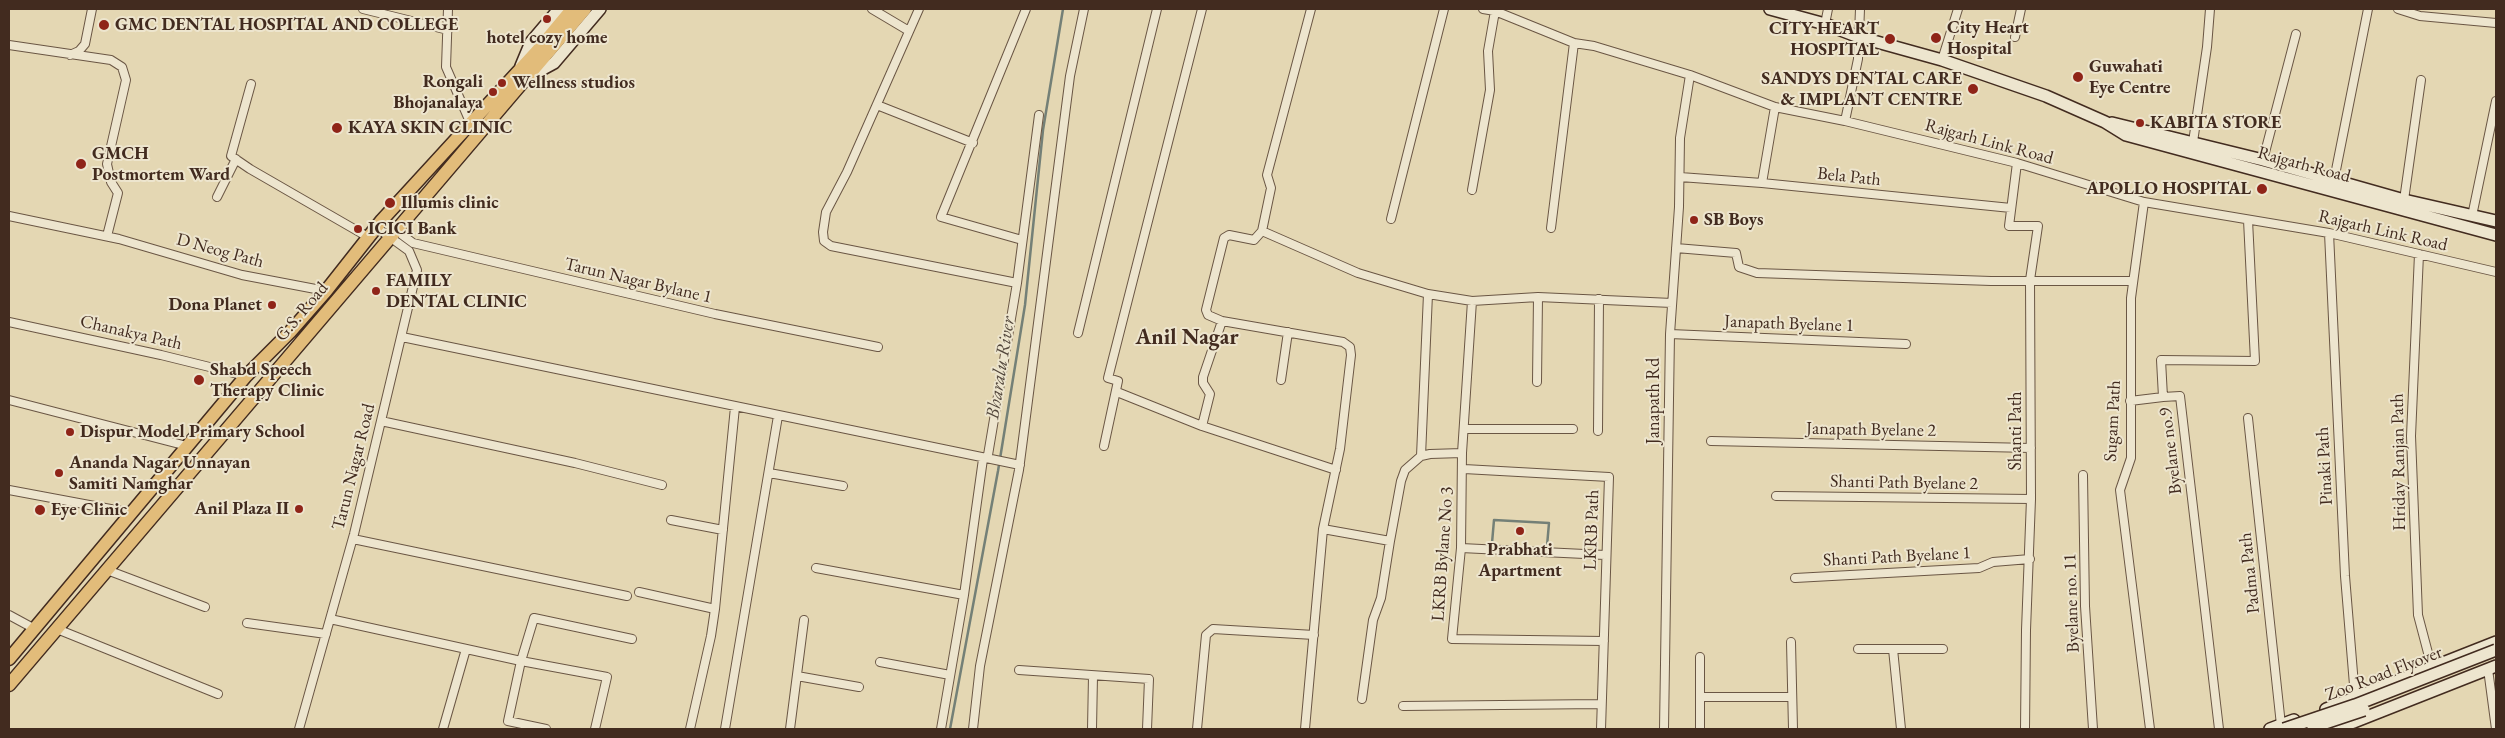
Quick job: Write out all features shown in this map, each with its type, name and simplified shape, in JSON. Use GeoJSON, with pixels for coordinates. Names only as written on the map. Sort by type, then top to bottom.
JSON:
{"type":"FeatureCollection","features":[{"type":"Feature","properties":{"kind":"main road"},"geometry":{"type":"LineString","coordinates":[[523,73],[531,42],[559,9]]}},
{"type":"Feature","properties":{"kind":"main road"},"geometry":{"type":"LineString","coordinates":[[542,53],[572,9]]}},
{"type":"Feature","properties":{"kind":"main road"},"geometry":{"type":"LineString","coordinates":[[9,659],[33,628],[246,376],[326,291],[379,223],[470,122],[523,73],[585,9]]}},
{"type":"Feature","properties":{"kind":"main road"},"geometry":{"type":"LineString","coordinates":[[523,73],[554,63],[600,9]]}},
{"type":"Feature","properties":{"kind":"main road","name":"Rajgarh Road"},"geometry":{"type":"LineString","coordinates":[[1770,9],[1825,24],[1859,37],[1942,60],[2046,96],[2105,122],[2126,135],[2496,235]]}},
{"type":"Feature","properties":{"kind":"main road","name":"G.S. Road"},"geometry":{"type":"LineString","coordinates":[[9,685],[392,234],[523,73]]}},
{"type":"Feature","properties":{"kind":"main road","name":"Rajgarh Road"},"geometry":{"type":"LineString","coordinates":[[2105,122],[2263,160],[2404,200],[2496,221]]}},
{"type":"Feature","properties":{"kind":"main road"},"geometry":{"type":"LineString","coordinates":[[2278,728],[2496,642]]}},
{"type":"Feature","properties":{"kind":"main road","name":"Zoo Road Flyover"},"geometry":{"type":"LineString","coordinates":[[2278,728],[2364,702],[2496,650]]}},
{"type":"Feature","properties":{"kind":"main road","name":"Zoo Road Flyover"},"geometry":{"type":"LineString","coordinates":[[2313,729],[2346,725],[2496,658]]}},
{"type":"Feature","properties":{"kind":"main road"},"geometry":{"type":"LineString","coordinates":[[2331,729],[2346,725],[2492,668]]}},
{"type":"Feature","properties":{"kind":"main road"},"geometry":{"type":"LineString","coordinates":[[2340,704],[2346,725]]}},
{"type":"Feature","properties":{"kind":"main road"},"geometry":{"type":"LineString","coordinates":[[2306,716],[2313,729]]}},
{"type":"Feature","properties":{"kind":"street"},"geometry":{"type":"LineString","coordinates":[[70,55],[79,51],[85,44],[92,9]]}},
{"type":"Feature","properties":{"kind":"street"},"geometry":{"type":"LineString","coordinates":[[363,9],[448,30]]}},
{"type":"Feature","properties":{"kind":"street"},"geometry":{"type":"LineString","coordinates":[[448,9],[446,67],[470,122]]}},
{"type":"Feature","properties":{"kind":"street"},"geometry":{"type":"LineString","coordinates":[[872,9],[909,31]]}},
{"type":"Feature","properties":{"kind":"street"},"geometry":{"type":"LineString","coordinates":[[919,9],[847,172],[826,212],[823,232],[824,241],[831,246],[1016,283]]}},
{"type":"Feature","properties":{"kind":"street"},"geometry":{"type":"LineString","coordinates":[[1022,240],[941,217],[1026,9]]}},
{"type":"Feature","properties":{"kind":"street"},"geometry":{"type":"LineString","coordinates":[[973,729],[980,666],[1020,465],[1070,76],[1084,9]]}},
{"type":"Feature","properties":{"kind":"street"},"geometry":{"type":"LineString","coordinates":[[1078,333],[1157,9]]}},
{"type":"Feature","properties":{"kind":"street"},"geometry":{"type":"LineString","coordinates":[[1104,446],[1118,381],[1108,378],[1202,9]]}},
{"type":"Feature","properties":{"kind":"street"},"geometry":{"type":"LineString","coordinates":[[1305,729],[1323,528],[1336,470],[1351,355],[1350,347],[1343,342],[1222,320],[1208,315],[1206,310],[1220,246],[1224,238],[1230,235],[1254,240],[1262,231],[1271,188],[1267,176],[1311,9]]}},
{"type":"Feature","properties":{"kind":"street"},"geometry":{"type":"LineString","coordinates":[[1392,219],[1444,9]]}},
{"type":"Feature","properties":{"kind":"street","name":"Rajgarh Link Road"},"geometry":{"type":"LineString","coordinates":[[1483,9],[1495,11],[1574,43],[1594,46],[1690,75],[1775,107],[1845,121],[2017,162],[2144,202],[2329,233],[2496,272]]}},
{"type":"Feature","properties":{"kind":"street"},"geometry":{"type":"LineString","coordinates":[[1825,24],[1828,9]]}},
{"type":"Feature","properties":{"kind":"street"},"geometry":{"type":"LineString","coordinates":[[1845,121],[1854,82],[1860,9]]}},
{"type":"Feature","properties":{"kind":"street"},"geometry":{"type":"LineString","coordinates":[[1942,60],[1958,9]]}},
{"type":"Feature","properties":{"kind":"street"},"geometry":{"type":"LineString","coordinates":[[2015,37],[2021,9]]}},
{"type":"Feature","properties":{"kind":"street"},"geometry":{"type":"LineString","coordinates":[[2193,142],[2207,47],[2210,9]]}},
{"type":"Feature","properties":{"kind":"street"},"geometry":{"type":"LineString","coordinates":[[2334,180],[2368,9]]}},
{"type":"Feature","properties":{"kind":"street"},"geometry":{"type":"LineString","coordinates":[[2398,9],[2420,16],[2496,23]]}},
{"type":"Feature","properties":{"kind":"street"},"geometry":{"type":"LineString","coordinates":[[2439,18],[2441,9]]}},
{"type":"Feature","properties":{"kind":"street"},"geometry":{"type":"LineString","coordinates":[[1472,190],[1490,90],[1488,51],[1495,11]]}},
{"type":"Feature","properties":{"kind":"street"},"geometry":{"type":"LineString","coordinates":[[2263,160],[2296,34]]}},
{"type":"Feature","properties":{"kind":"street"},"geometry":{"type":"LineString","coordinates":[[1551,228],[1574,43]]}},
{"type":"Feature","properties":{"kind":"street"},"geometry":{"type":"LineString","coordinates":[[9,45],[111,60],[122,68],[126,80],[107,164],[111,182],[118,193],[107,236]]}},
{"type":"Feature","properties":{"kind":"street","name":"Janapath Rd"},"geometry":{"type":"LineString","coordinates":[[1664,729],[1670,334],[1680,177],[1680,138],[1690,75]]}},
{"type":"Feature","properties":{"kind":"street"},"geometry":{"type":"LineString","coordinates":[[2404,200],[2421,80]]}},
{"type":"Feature","properties":{"kind":"street"},"geometry":{"type":"LineString","coordinates":[[251,84],[231,156],[368,237]]}},
{"type":"Feature","properties":{"kind":"street"},"geometry":{"type":"LineString","coordinates":[[2472,216],[2496,101]]}},
{"type":"Feature","properties":{"kind":"street"},"geometry":{"type":"LineString","coordinates":[[877,105],[972,143]]}},
{"type":"Feature","properties":{"kind":"street"},"geometry":{"type":"LineString","coordinates":[[1762,183],[1775,107]]}},
{"type":"Feature","properties":{"kind":"street"},"geometry":{"type":"LineString","coordinates":[[982,458],[988,455],[1016,283],[1039,116]]}},
{"type":"Feature","properties":{"kind":"street"},"geometry":{"type":"LineString","coordinates":[[217,197],[236,159]]}},
{"type":"Feature","properties":{"kind":"street","name":"Shanti Path"},"geometry":{"type":"LineString","coordinates":[[2017,162],[2009,226],[2038,226],[2030,280],[2031,499],[2026,630],[2025,729]]}},
{"type":"Feature","properties":{"kind":"street","name":"Bela Path"},"geometry":{"type":"LineString","coordinates":[[1680,177],[1762,183],[2010,208]]}},
{"type":"Feature","properties":{"kind":"street","name":"Sugam Path"},"geometry":{"type":"LineString","coordinates":[[2144,202],[2132,281],[2130,458],[2120,490],[2150,729]]}},
{"type":"Feature","properties":{"kind":"street","name":"D Neog Path"},"geometry":{"type":"LineString","coordinates":[[9,216],[107,236],[242,275],[326,291]]}},
{"type":"Feature","properties":{"kind":"street","name":"Byelane no.9"},"geometry":{"type":"LineString","coordinates":[[2219,729],[2180,396],[2163,397],[2161,360],[2254,362],[2248,220]]}},
{"type":"Feature","properties":{"kind":"street","name":"Tarun Nagar Road"},"geometry":{"type":"LineString","coordinates":[[299,729],[353,539],[418,270],[409,251],[379,223]]}},
{"type":"Feature","properties":{"kind":"street"},"geometry":{"type":"LineString","coordinates":[[1262,231],[1358,273],[1428,294],[1472,301],[1538,297],[1672,303]]}},
{"type":"Feature","properties":{"kind":"street","name":"Pinaki Path"},"geometry":{"type":"LineString","coordinates":[[2329,233],[2345,576],[2356,697]]}},
{"type":"Feature","properties":{"kind":"street","name":"Tarun Nagar Bylane 1"},"geometry":{"type":"LineString","coordinates":[[392,234],[414,243],[597,287],[715,314],[878,347]]}},
{"type":"Feature","properties":{"kind":"street"},"geometry":{"type":"LineString","coordinates":[[1676,248],[1736,253],[1739,267],[1757,273],[1991,281],[2132,281]]}},
{"type":"Feature","properties":{"kind":"street","name":"Hriday Ranjan Path"},"geometry":{"type":"LineString","coordinates":[[2419,254],[2411,436],[2418,615],[2432,668]]}},
{"type":"Feature","properties":{"kind":"street"},"geometry":{"type":"LineString","coordinates":[[1421,456],[1428,294]]}},
{"type":"Feature","properties":{"kind":"street"},"geometry":{"type":"LineString","coordinates":[[1537,382],[1538,297]]}},
{"type":"Feature","properties":{"kind":"street"},"geometry":{"type":"LineString","coordinates":[[1598,299],[1598,430]]}},
{"type":"Feature","properties":{"kind":"street","name":"LKRB Bylane No 3"},"geometry":{"type":"LineString","coordinates":[[1472,301],[1462,453],[1464,469],[1461,548],[1452,639],[1604,641]]}},
{"type":"Feature","properties":{"kind":"street"},"geometry":{"type":"LineString","coordinates":[[1202,426],[1210,394],[1202,383],[1222,320]]}},
{"type":"Feature","properties":{"kind":"street","name":"Chanakya Path"},"geometry":{"type":"LineString","coordinates":[[9,322],[161,355],[246,376]]}},
{"type":"Feature","properties":{"kind":"street"},"geometry":{"type":"LineString","coordinates":[[1281,380],[1288,332]]}},
{"type":"Feature","properties":{"kind":"street","name":"Janapath Byelane 1"},"geometry":{"type":"LineString","coordinates":[[1670,334],[1906,344]]}},
{"type":"Feature","properties":{"kind":"street"},"geometry":{"type":"LineString","coordinates":[[402,337],[1020,465]]}},
{"type":"Feature","properties":{"kind":"street"},"geometry":{"type":"LineString","coordinates":[[1117,392],[1202,426],[1336,470]]}},
{"type":"Feature","properties":{"kind":"street"},"geometry":{"type":"LineString","coordinates":[[2130,400],[2163,397]]}},
{"type":"Feature","properties":{"kind":"street"},"geometry":{"type":"LineString","coordinates":[[9,400],[188,446]]}},
{"type":"Feature","properties":{"kind":"street"},"geometry":{"type":"LineString","coordinates":[[690,729],[711,636],[715,609],[735,407]]}},
{"type":"Feature","properties":{"kind":"street"},"geometry":{"type":"LineString","coordinates":[[724,729],[778,416]]}},
{"type":"Feature","properties":{"kind":"street","name":"Padma Path"},"geometry":{"type":"LineString","coordinates":[[2248,418],[2278,728]]}},
{"type":"Feature","properties":{"kind":"street"},"geometry":{"type":"LineString","coordinates":[[381,421],[575,463],[662,485]]}},
{"type":"Feature","properties":{"kind":"street"},"geometry":{"type":"LineString","coordinates":[[1465,429],[1573,429]]}},
{"type":"Feature","properties":{"kind":"street","name":"Janapath Byelane 2"},"geometry":{"type":"LineString","coordinates":[[1711,441],[2031,448]]}},
{"type":"Feature","properties":{"kind":"street"},"geometry":{"type":"LineString","coordinates":[[1362,699],[1373,620],[1381,598],[1401,481],[1405,470],[1421,456],[1462,453]]}},
{"type":"Feature","properties":{"kind":"street"},"geometry":{"type":"LineString","coordinates":[[941,729],[964,595],[982,458]]}},
{"type":"Feature","properties":{"kind":"street","name":"LKRB Path"},"geometry":{"type":"LineString","coordinates":[[1464,469],[1609,477],[1605,555],[1601,729]]}},
{"type":"Feature","properties":{"kind":"street"},"geometry":{"type":"LineString","coordinates":[[769,473],[843,486]]}},
{"type":"Feature","properties":{"kind":"street","name":"Byelane no. 11"},"geometry":{"type":"LineString","coordinates":[[2083,475],[2085,606],[2093,729]]}},
{"type":"Feature","properties":{"kind":"street"},"geometry":{"type":"LineString","coordinates":[[9,490],[132,513]]}},
{"type":"Feature","properties":{"kind":"street","name":"Shanti Path Byelane 2"},"geometry":{"type":"LineString","coordinates":[[1776,496],[2031,499]]}},
{"type":"Feature","properties":{"kind":"street"},"geometry":{"type":"LineString","coordinates":[[671,520],[723,530]]}},
{"type":"Feature","properties":{"kind":"street"},"geometry":{"type":"LineString","coordinates":[[1323,528],[1390,541]]}},
{"type":"Feature","properties":{"kind":"street"},"geometry":{"type":"LineString","coordinates":[[353,539],[627,596]]}},
{"type":"Feature","properties":{"kind":"street"},"geometry":{"type":"LineString","coordinates":[[1461,548],[1605,555]]}},
{"type":"Feature","properties":{"kind":"street","name":"Shanti Path Byelane 1"},"geometry":{"type":"LineString","coordinates":[[1795,578],[1979,568],[1993,562],[2030,559]]}},
{"type":"Feature","properties":{"kind":"street"},"geometry":{"type":"LineString","coordinates":[[816,568],[964,595]]}},
{"type":"Feature","properties":{"kind":"street"},"geometry":{"type":"LineString","coordinates":[[107,570],[205,607]]}},
{"type":"Feature","properties":{"kind":"street"},"geometry":{"type":"LineString","coordinates":[[639,592],[715,609]]}},
{"type":"Feature","properties":{"kind":"street"},"geometry":{"type":"LineString","coordinates":[[9,615],[33,628]]}},
{"type":"Feature","properties":{"kind":"street"},"geometry":{"type":"LineString","coordinates":[[546,729],[508,720],[520,661],[534,618],[632,639]]}},
{"type":"Feature","properties":{"kind":"street"},"geometry":{"type":"LineString","coordinates":[[330,620],[520,661],[607,677],[595,729]]}},
{"type":"Feature","properties":{"kind":"street"},"geometry":{"type":"LineString","coordinates":[[790,729],[804,620]]}},
{"type":"Feature","properties":{"kind":"street"},"geometry":{"type":"LineString","coordinates":[[247,624],[326,634]]}},
{"type":"Feature","properties":{"kind":"street"},"geometry":{"type":"LineString","coordinates":[[57,629],[218,694]]}},
{"type":"Feature","properties":{"kind":"street"},"geometry":{"type":"LineString","coordinates":[[1197,729],[1206,635],[1213,630],[1314,635]]}},
{"type":"Feature","properties":{"kind":"street"},"geometry":{"type":"LineString","coordinates":[[1791,642],[1793,729]]}},
{"type":"Feature","properties":{"kind":"street"},"geometry":{"type":"LineString","coordinates":[[443,729],[466,649]]}},
{"type":"Feature","properties":{"kind":"street"},"geometry":{"type":"LineString","coordinates":[[1858,649],[1943,649]]}},
{"type":"Feature","properties":{"kind":"street"},"geometry":{"type":"LineString","coordinates":[[1893,649],[1901,729]]}},
{"type":"Feature","properties":{"kind":"street"},"geometry":{"type":"LineString","coordinates":[[1700,656],[1700,729]]}},
{"type":"Feature","properties":{"kind":"street"},"geometry":{"type":"LineString","coordinates":[[880,662],[950,675]]}},
{"type":"Feature","properties":{"kind":"street"},"geometry":{"type":"LineString","coordinates":[[2492,668],[2496,729]]}},
{"type":"Feature","properties":{"kind":"street"},"geometry":{"type":"LineString","coordinates":[[1019,670],[1149,680],[1147,729]]}},
{"type":"Feature","properties":{"kind":"street"},"geometry":{"type":"LineString","coordinates":[[797,676],[859,687]]}},
{"type":"Feature","properties":{"kind":"street"},"geometry":{"type":"LineString","coordinates":[[1092,729],[1093,676]]}},
{"type":"Feature","properties":{"kind":"street"},"geometry":{"type":"LineString","coordinates":[[1700,697],[1792,697]]}},
{"type":"Feature","properties":{"kind":"street"},"geometry":{"type":"LineString","coordinates":[[1403,706],[1601,704]]}},
{"type":"Feature","properties":{"kind":"waterway","name":"Bharalu River"},"geometry":{"type":"LineString","coordinates":[[950,729],[998,471],[1025,305],[1043,130],[1063,9]]}},
{"type":"Feature","properties":{"kind":"waterway"},"geometry":{"type":"LineString","coordinates":[[1492,543],[1494,520],[1549,523],[1547,546]]}},
{"type":"Feature","properties":{"kind":"place","name":"hotel cozy home"},"geometry":{"type":"Point","coordinates":[547,19]}},
{"type":"Feature","properties":{"kind":"place","name":"GMC DENTAL HOSPITAL AND COLLEGE"},"geometry":{"type":"Point","coordinates":[104,25]}},
{"type":"Feature","properties":{"kind":"place","name":"City Heart Hospital"},"geometry":{"type":"Point","coordinates":[1936,38]}},
{"type":"Feature","properties":{"kind":"place","name":"CITY HEART HOSPITAL"},"geometry":{"type":"Point","coordinates":[1890,39]}},
{"type":"Feature","properties":{"kind":"place","name":"Guwahati Eye Centre"},"geometry":{"type":"Point","coordinates":[2078,77]}},
{"type":"Feature","properties":{"kind":"place","name":"Wellness studios"},"geometry":{"type":"Point","coordinates":[502,83]}},
{"type":"Feature","properties":{"kind":"place","name":"SANDYS DENTAL CARE & IMPLANT CENTRE"},"geometry":{"type":"Point","coordinates":[1973,89]}},
{"type":"Feature","properties":{"kind":"place","name":"Rongali Bhojanalaya"},"geometry":{"type":"Point","coordinates":[493,92]}},
{"type":"Feature","properties":{"kind":"place","name":"KABITA STORE"},"geometry":{"type":"Point","coordinates":[2140,123]}},
{"type":"Feature","properties":{"kind":"place","name":"KAYA SKIN CLINIC"},"geometry":{"type":"Point","coordinates":[337,128]}},
{"type":"Feature","properties":{"kind":"place","name":"GMCH Postmortem Ward"},"geometry":{"type":"Point","coordinates":[81,164]}},
{"type":"Feature","properties":{"kind":"place","name":"APOLLO HOSPITAL"},"geometry":{"type":"Point","coordinates":[2262,189]}},
{"type":"Feature","properties":{"kind":"place","name":"Illumis clinic"},"geometry":{"type":"Point","coordinates":[390,203]}},
{"type":"Feature","properties":{"kind":"place","name":"SB Boys"},"geometry":{"type":"Point","coordinates":[1694,220]}},
{"type":"Feature","properties":{"kind":"place","name":"ICICI Bank"},"geometry":{"type":"Point","coordinates":[358,229]}},
{"type":"Feature","properties":{"kind":"place","name":"FAMILY DENTAL CLINIC"},"geometry":{"type":"Point","coordinates":[376,291]}},
{"type":"Feature","properties":{"kind":"place","name":"Dona Planet"},"geometry":{"type":"Point","coordinates":[272,305]}},
{"type":"Feature","properties":{"kind":"place","name":"Shabd Speech Therapy Clinic"},"geometry":{"type":"Point","coordinates":[199,380]}},
{"type":"Feature","properties":{"kind":"place","name":"Dispur Model Primary School"},"geometry":{"type":"Point","coordinates":[70,432]}},
{"type":"Feature","properties":{"kind":"place","name":"Ananda Nagar Unnayan Samiti Namghar"},"geometry":{"type":"Point","coordinates":[59,473]}},
{"type":"Feature","properties":{"kind":"place","name":"Anil Plaza II"},"geometry":{"type":"Point","coordinates":[299,509]}},
{"type":"Feature","properties":{"kind":"place","name":"Eye Clinic"},"geometry":{"type":"Point","coordinates":[40,510]}},
{"type":"Feature","properties":{"kind":"place","name":"Prabhati Apartment"},"geometry":{"type":"Point","coordinates":[1520,531]}},
{"type":"Feature","properties":{"kind":"district","name":"Anil Nagar"},"geometry":{"type":"Point","coordinates":[1187,338]}}]}
